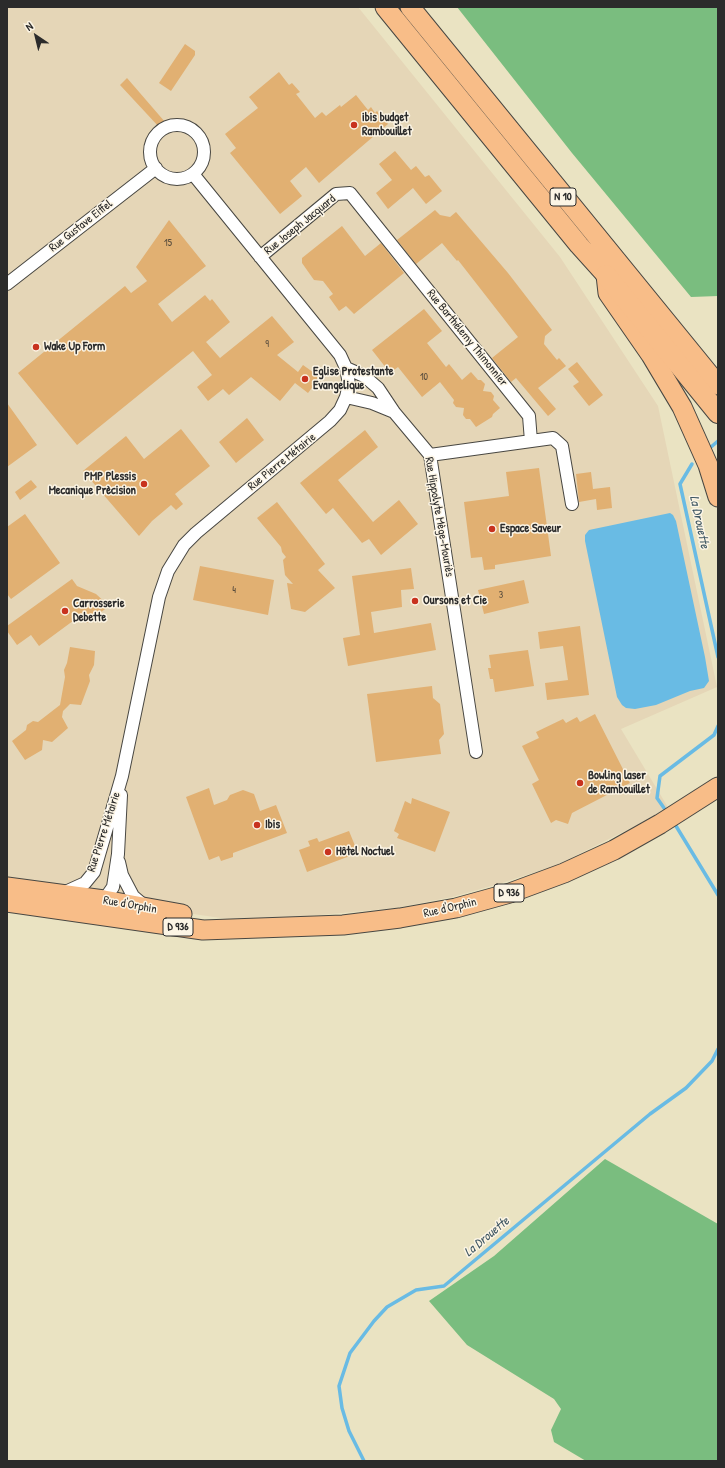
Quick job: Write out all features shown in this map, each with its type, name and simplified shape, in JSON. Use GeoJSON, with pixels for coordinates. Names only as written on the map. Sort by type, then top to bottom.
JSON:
{"type":"FeatureCollection","features":[{"type":"Feature","properties":{"kind":"highway","name":"N 10"},"geometry":{"type":"LineString","coordinates":[[606,275],[718,413]]}},
{"type":"Feature","properties":{"kind":"main road","name":"N 10"},"geometry":{"type":"LineString","coordinates":[[386,7],[579,245],[606,275]]}},
{"type":"Feature","properties":{"kind":"main road","name":"N 10"},"geometry":{"type":"LineString","coordinates":[[410,7],[718,386]]}},
{"type":"Feature","properties":{"kind":"main road"},"geometry":{"type":"LineString","coordinates":[[606,275],[608,293],[651,355],[682,407],[708,465],[718,497]]}},
{"type":"Feature","properties":{"kind":"main road","name":"Rue d'Orphin"},"geometry":{"type":"LineString","coordinates":[[7,902],[203,930],[276,926],[343,925],[400,918],[456,908],[510,893],[564,873],[614,850],[660,824],[718,787]]}},
{"type":"Feature","properties":{"kind":"main road","name":"Rue d'Orphin"},"geometry":{"type":"LineString","coordinates":[[7,887],[104,900],[148,909],[276,926]]}},
{"type":"Feature","properties":{"kind":"street"},"geometry":{"type":"LineString","coordinates":[[178,125],[187,126],[194,131],[203,144],[204,159],[194,174],[182,179],[174,179],[166,177],[156,168],[151,159],[152,142],[162,130],[178,125]]}},
{"type":"Feature","properties":{"kind":"street","name":"Rue Gustave Eiffel"},"geometry":{"type":"LineString","coordinates":[[7,284],[156,168]]}},
{"type":"Feature","properties":{"kind":"street","name":"Rue Pierre Métairie"},"geometry":{"type":"LineString","coordinates":[[60,894],[85,883],[94,872],[122,776],[159,597],[168,571],[184,546],[196,532],[330,421],[340,410],[346,397],[349,384],[346,368],[340,355],[194,174]]}},
{"type":"Feature","properties":{"kind":"street","name":"Rue Joseph Jacquard"},"geometry":{"type":"LineString","coordinates":[[260,257],[336,194],[350,193],[389,241]]}},
{"type":"Feature","properties":{"kind":"street","name":"Rue Barthélemy Thimonnier"},"geometry":{"type":"LineString","coordinates":[[389,241],[529,416],[531,441]]}},
{"type":"Feature","properties":{"kind":"street","name":"Rue Hippolyte Mège-Mouriès"},"geometry":{"type":"LineString","coordinates":[[346,368],[364,376],[378,388],[394,412],[430,455],[476,752]]}},
{"type":"Feature","properties":{"kind":"street","name":"Rue Hippolyte Mège-Mouriès"},"geometry":{"type":"LineString","coordinates":[[346,397],[372,402],[394,412]]}},
{"type":"Feature","properties":{"kind":"street"},"geometry":{"type":"LineString","coordinates":[[430,455],[553,438],[562,446],[572,504]]}},
{"type":"Feature","properties":{"kind":"street","name":"Rue Pierre Métairie"},"geometry":{"type":"LineString","coordinates":[[104,900],[113,887],[118,854],[122,776]]}},
{"type":"Feature","properties":{"kind":"street","name":"Rue Pierre Métairie"},"geometry":{"type":"LineString","coordinates":[[118,854],[125,880],[133,896],[148,909]]}},
{"type":"Feature","properties":{"kind":"street"},"geometry":{"type":"LineString","coordinates":[[81,913],[104,900]]}},
{"type":"Feature","properties":{"kind":"shaded area"},"geometry":{"type":"Polygon","coordinates":[[[7,7],[358,7],[560,257],[658,406],[717,687],[621,729],[669,809],[557,865],[502,883],[452,897],[396,908],[309,916],[276,926],[7,887],[7,7]]]}},
{"type":"Feature","properties":{"kind":"green space"},"geometry":{"type":"Polygon","coordinates":[[[457,7],[718,7],[718,296],[691,297],[572,153],[457,7]]]}},
{"type":"Feature","properties":{"kind":"green space"},"geometry":{"type":"Polygon","coordinates":[[[605,1159],[718,1224],[718,1461],[586,1461],[554,1442],[551,1430],[561,1409],[554,1399],[467,1345],[429,1301],[494,1256],[605,1159]]]}},
{"type":"Feature","properties":{"kind":"water"},"geometry":{"type":"Polygon","coordinates":[[[670,513],[676,521],[709,681],[704,688],[690,691],[656,705],[635,709],[626,708],[617,697],[585,535],[589,530],[670,513]]]}},
{"type":"Feature","properties":{"kind":"building"},"geometry":{"type":"Polygon","coordinates":[[[185,44],[195,51],[195,55],[171,91],[159,83],[185,44]]]}},
{"type":"Feature","properties":{"kind":"building"},"geometry":{"type":"Polygon","coordinates":[[[279,72],[289,85],[292,83],[300,92],[296,94],[315,118],[322,112],[326,116],[340,105],[341,107],[356,95],[368,110],[371,107],[375,113],[377,111],[388,124],[319,183],[306,167],[290,181],[302,196],[280,214],[230,153],[236,148],[225,134],[258,108],[249,97],[279,72]]]}},
{"type":"Feature","properties":{"kind":"building"},"geometry":{"type":"Polygon","coordinates":[[[127,78],[165,122],[159,127],[120,85],[127,78]]]}},
{"type":"Feature","properties":{"kind":"building"},"geometry":{"type":"Polygon","coordinates":[[[395,151],[411,170],[416,166],[425,177],[429,175],[442,191],[426,204],[413,188],[388,209],[376,193],[392,180],[379,164],[395,151]]]}},
{"type":"Feature","properties":{"kind":"building"},"geometry":{"type":"Polygon","coordinates":[[[435,210],[440,215],[450,217],[456,212],[508,273],[552,330],[545,336],[544,344],[557,360],[559,358],[566,366],[538,388],[556,409],[548,416],[516,378],[511,382],[492,358],[518,337],[458,260],[457,261],[442,243],[416,264],[397,240],[435,210]]]}},
{"type":"Feature","properties":{"kind":"building"},"geometry":{"type":"Polygon","coordinates":[[[169,220],[206,266],[158,304],[172,322],[205,295],[210,301],[212,299],[230,322],[206,342],[220,358],[272,316],[294,342],[277,355],[298,372],[303,365],[317,375],[317,381],[308,393],[295,383],[280,401],[251,377],[229,395],[223,389],[208,401],[197,387],[212,375],[193,351],[77,445],[18,373],[125,286],[131,293],[147,281],[136,267],[169,220]]]}},
{"type":"Feature","properties":{"kind":"building"},"geometry":{"type":"Polygon","coordinates":[[[342,226],[365,256],[381,243],[404,273],[354,314],[346,306],[339,311],[329,297],[333,294],[323,281],[314,280],[302,263],[302,258],[342,226]]]}},
{"type":"Feature","properties":{"kind":"building"},"geometry":{"type":"Polygon","coordinates":[[[424,309],[442,331],[427,343],[446,367],[449,364],[462,380],[471,372],[478,380],[481,380],[485,384],[483,391],[491,392],[494,396],[493,400],[500,408],[493,414],[492,417],[476,427],[470,419],[466,419],[463,415],[464,408],[456,407],[453,403],[454,400],[440,382],[422,397],[398,367],[390,373],[372,350],[424,309]]]}},
{"type":"Feature","properties":{"kind":"building"},"geometry":{"type":"Polygon","coordinates":[[[577,362],[603,395],[589,406],[573,386],[579,382],[568,369],[577,362]]]}},
{"type":"Feature","properties":{"kind":"building"},"geometry":{"type":"Polygon","coordinates":[[[7,403],[37,445],[7,467],[7,403]]]}},
{"type":"Feature","properties":{"kind":"building"},"geometry":{"type":"Polygon","coordinates":[[[247,418],[264,440],[236,463],[219,442],[247,418]]]}},
{"type":"Feature","properties":{"kind":"building"},"geometry":{"type":"Polygon","coordinates":[[[181,429],[210,466],[175,494],[183,504],[176,510],[171,505],[152,521],[139,536],[83,471],[126,436],[144,459],[181,429]]]}},
{"type":"Feature","properties":{"kind":"building"},"geometry":{"type":"Polygon","coordinates":[[[365,430],[378,447],[338,480],[373,522],[399,500],[418,524],[381,555],[369,539],[362,543],[333,508],[326,514],[300,483],[365,430]]]}},
{"type":"Feature","properties":{"kind":"building"},"geometry":{"type":"Polygon","coordinates":[[[539,468],[551,556],[495,565],[495,569],[484,570],[482,557],[471,558],[464,502],[509,496],[506,472],[539,468]]]}},
{"type":"Feature","properties":{"kind":"building"},"geometry":{"type":"Polygon","coordinates":[[[591,472],[593,489],[610,487],[612,508],[597,510],[596,499],[579,502],[576,474],[591,472]]]}},
{"type":"Feature","properties":{"kind":"building"},"geometry":{"type":"Polygon","coordinates":[[[31,480],[37,487],[20,500],[15,492],[31,480]]]}},
{"type":"Feature","properties":{"kind":"building"},"geometry":{"type":"Polygon","coordinates":[[[277,502],[325,564],[318,570],[335,588],[305,612],[291,609],[287,583],[293,584],[285,575],[283,560],[286,557],[282,552],[281,547],[257,518],[277,502]]]}},
{"type":"Feature","properties":{"kind":"building"},"geometry":{"type":"Polygon","coordinates":[[[25,514],[60,563],[11,599],[7,594],[7,527],[25,514]]]}},
{"type":"Feature","properties":{"kind":"building"},"geometry":{"type":"Polygon","coordinates":[[[200,566],[274,580],[268,615],[193,600],[200,566]]]}},
{"type":"Feature","properties":{"kind":"building"},"geometry":{"type":"Polygon","coordinates":[[[411,568],[414,589],[401,590],[402,607],[371,612],[374,633],[431,623],[436,650],[348,666],[343,638],[360,635],[352,576],[411,568]]]}},
{"type":"Feature","properties":{"kind":"building","name":"Carrosserie Debette"},"geometry":{"type":"Polygon","coordinates":[[[72,579],[77,586],[96,594],[109,606],[87,623],[81,615],[39,646],[31,635],[17,645],[7,631],[7,626],[72,579]]]}},
{"type":"Feature","properties":{"kind":"building"},"geometry":{"type":"Polygon","coordinates":[[[524,580],[529,603],[484,614],[478,590],[524,580]]]}},
{"type":"Feature","properties":{"kind":"building"},"geometry":{"type":"Polygon","coordinates":[[[580,626],[589,695],[547,700],[545,683],[568,680],[563,646],[540,649],[538,632],[580,626]]]}},
{"type":"Feature","properties":{"kind":"building"},"geometry":{"type":"Polygon","coordinates":[[[70,647],[95,651],[94,665],[89,675],[90,681],[81,705],[70,704],[63,711],[62,717],[68,728],[52,742],[43,740],[42,750],[25,760],[12,741],[26,730],[27,725],[33,721],[38,722],[60,705],[65,677],[64,670],[70,647]]]}},
{"type":"Feature","properties":{"kind":"building"},"geometry":{"type":"Polygon","coordinates":[[[528,650],[534,686],[495,692],[493,679],[490,679],[488,668],[491,668],[489,655],[528,650]]]}},
{"type":"Feature","properties":{"kind":"building"},"geometry":{"type":"Polygon","coordinates":[[[432,686],[433,698],[440,704],[444,734],[439,740],[441,754],[376,762],[367,694],[432,686]]]}},
{"type":"Feature","properties":{"kind":"building"},"geometry":{"type":"Polygon","coordinates":[[[595,714],[630,783],[572,813],[568,824],[556,820],[551,823],[532,784],[539,780],[522,746],[539,738],[536,732],[563,719],[566,723],[577,717],[580,722],[595,714]]]}},
{"type":"Feature","properties":{"kind":"building","name":"Ibis"},"geometry":{"type":"Polygon","coordinates":[[[209,788],[214,805],[227,800],[230,795],[243,790],[254,794],[260,811],[276,805],[287,833],[233,853],[233,857],[221,861],[219,856],[209,860],[186,797],[209,788]]]}},
{"type":"Feature","properties":{"kind":"building"},"geometry":{"type":"Polygon","coordinates":[[[412,798],[450,812],[435,852],[397,838],[399,834],[394,831],[405,801],[411,804],[412,798]]]}},
{"type":"Feature","properties":{"kind":"building","name":"Hôtel Noctuel"},"geometry":{"type":"Polygon","coordinates":[[[349,831],[358,853],[307,872],[299,850],[310,846],[308,841],[317,838],[319,842],[349,831]]]}},
{"type":"Feature","properties":{"kind":"waterway","name":"La Drouette"},"geometry":{"type":"LineString","coordinates":[[711,447],[718,441]]}},
{"type":"Feature","properties":{"kind":"waterway","name":"La Drouette"},"geometry":{"type":"LineString","coordinates":[[692,464],[680,484],[718,657]]}},
{"type":"Feature","properties":{"kind":"waterway","name":"La Drouette"},"geometry":{"type":"LineString","coordinates":[[664,808],[657,798],[660,776],[714,735],[718,726]]}},
{"type":"Feature","properties":{"kind":"waterway","name":"La Drouette"},"geometry":{"type":"LineString","coordinates":[[676,826],[718,895]]}},
{"type":"Feature","properties":{"kind":"waterway","name":"La Drouette"},"geometry":{"type":"LineString","coordinates":[[364,1461],[349,1431],[342,1408],[339,1386],[350,1353],[374,1321],[387,1307],[416,1290],[444,1286],[650,1114],[686,1088],[712,1061],[718,1049]]}},
{"type":"Feature","properties":{"kind":"place","name":"ibis budget Rambouillet"},"geometry":{"type":"Point","coordinates":[354,125]}},
{"type":"Feature","properties":{"kind":"place","name":"Wake Up Form"},"geometry":{"type":"Point","coordinates":[36,347]}},
{"type":"Feature","properties":{"kind":"place","name":"Eglise Protestante Evangelique"},"geometry":{"type":"Point","coordinates":[305,379]}},
{"type":"Feature","properties":{"kind":"place","name":"PMP Plessis Mecanique Prècision"},"geometry":{"type":"Point","coordinates":[144,484]}},
{"type":"Feature","properties":{"kind":"place","name":"Espace Saveur"},"geometry":{"type":"Point","coordinates":[492,529]}},
{"type":"Feature","properties":{"kind":"place","name":"Oursons et Cie"},"geometry":{"type":"Point","coordinates":[415,601]}},
{"type":"Feature","properties":{"kind":"place","name":"Carrosserie Debette"},"geometry":{"type":"Point","coordinates":[65,611]}},
{"type":"Feature","properties":{"kind":"place","name":"Bowling laser de Rambouillet"},"geometry":{"type":"Point","coordinates":[580,783]}},
{"type":"Feature","properties":{"kind":"place","name":"Ibis"},"geometry":{"type":"Point","coordinates":[257,825]}},
{"type":"Feature","properties":{"kind":"place","name":"Hôtel Noctuel"},"geometry":{"type":"Point","coordinates":[328,852]}}]}
